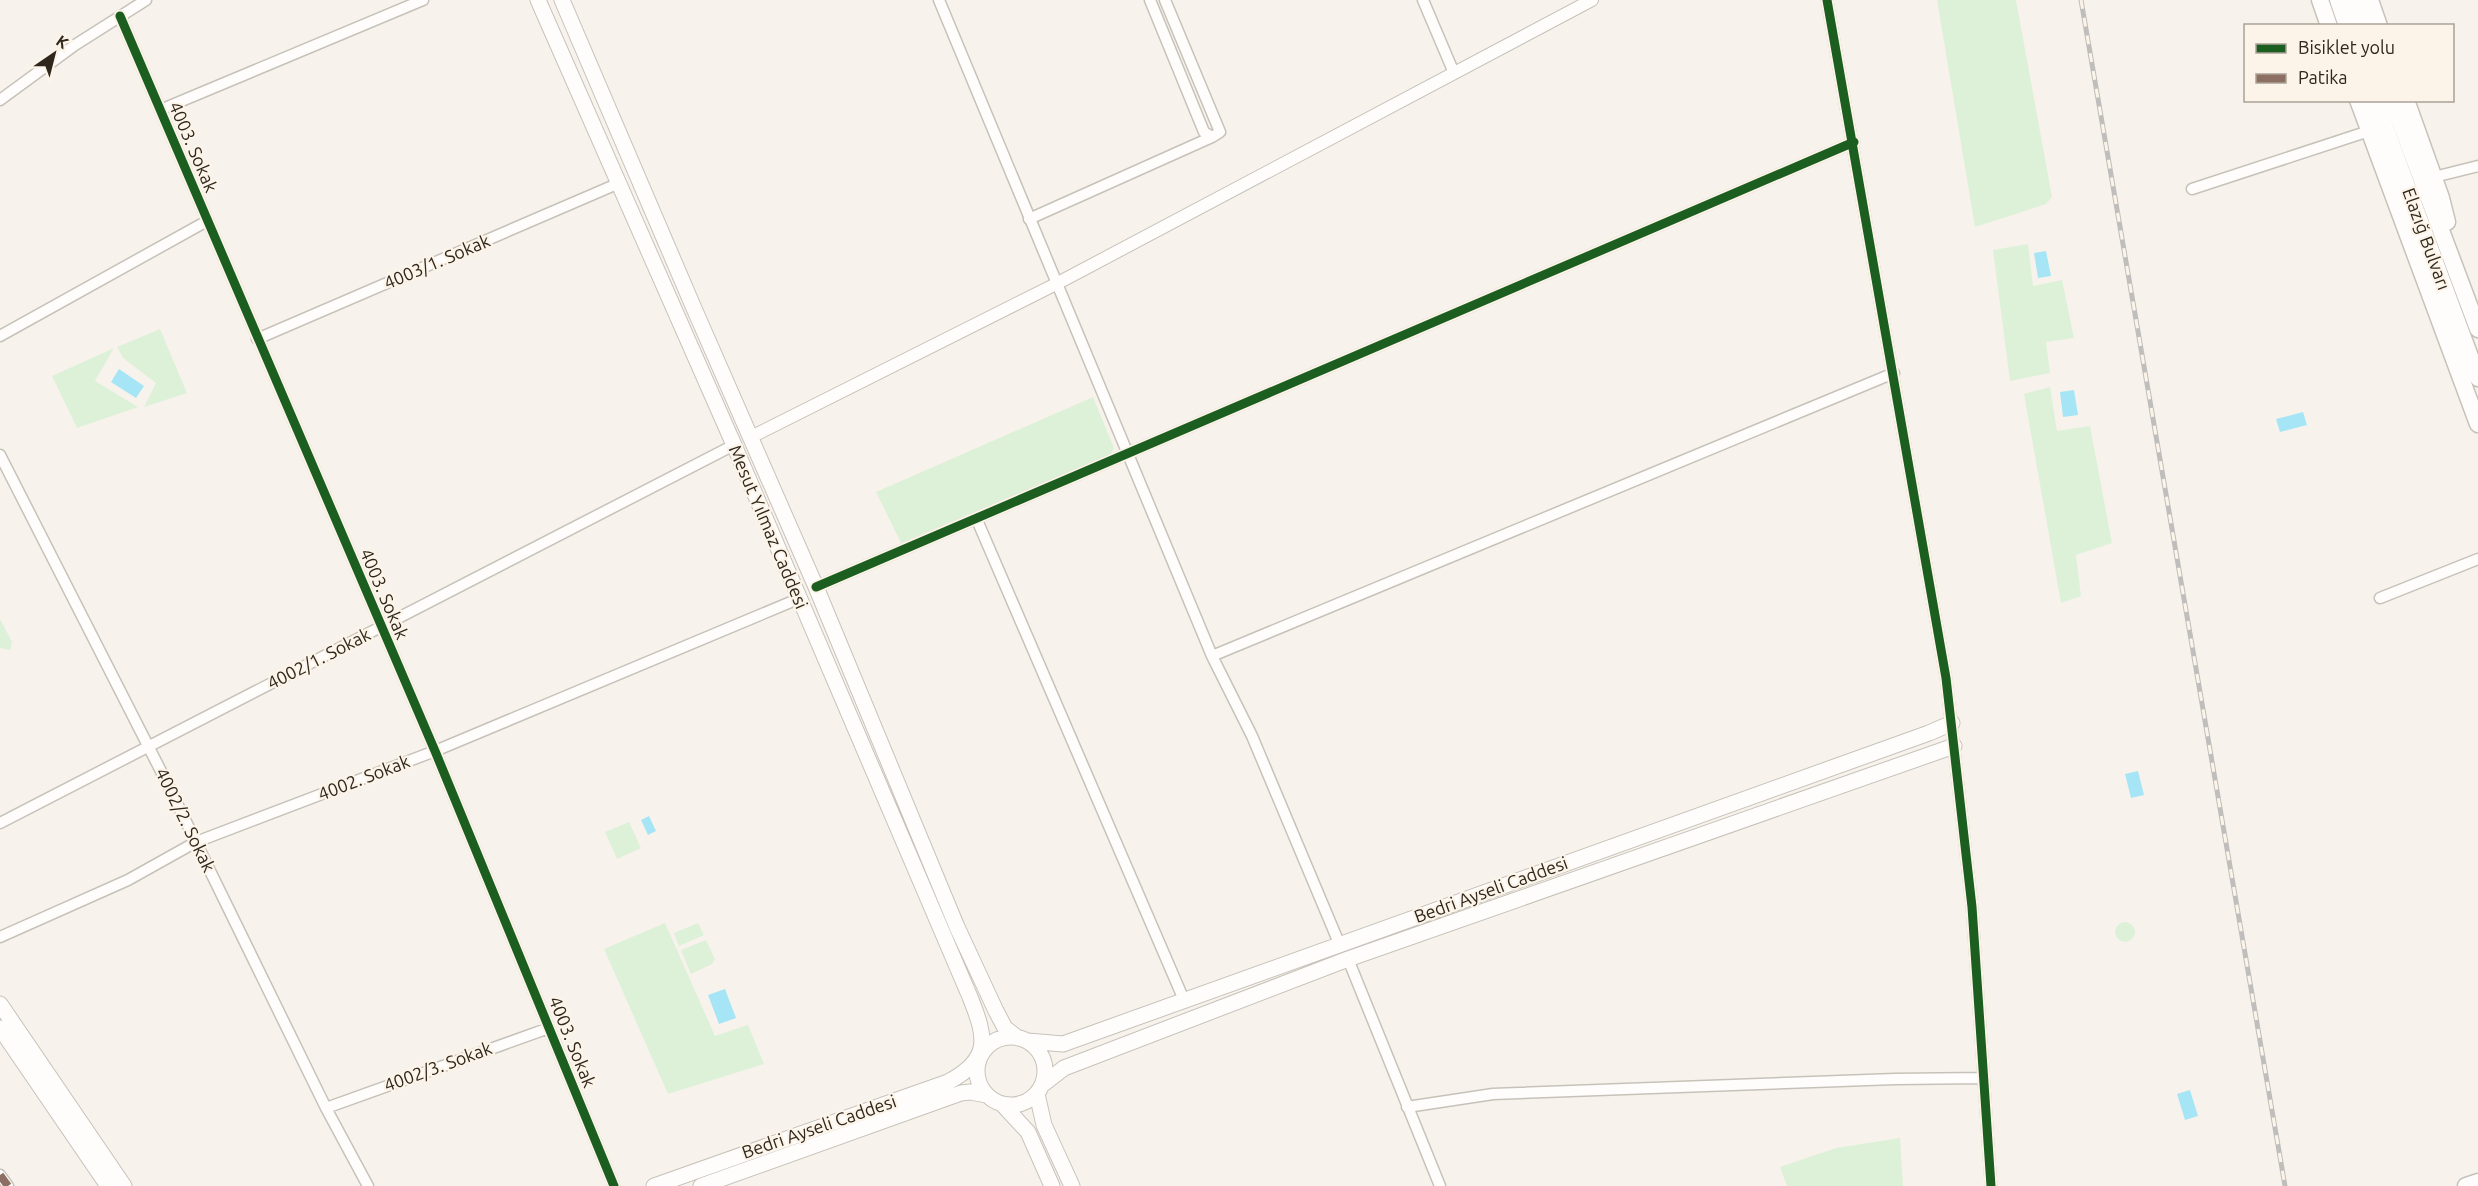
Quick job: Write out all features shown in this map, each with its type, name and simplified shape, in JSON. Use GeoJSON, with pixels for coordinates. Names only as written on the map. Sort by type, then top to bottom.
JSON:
{"type":"FeatureCollection","features":[{"type":"Feature","properties":{"kind":"main road","name":"Mesut Yılmaz Caddesi"},"geometry":{"type":"LineString","coordinates":[[538,0],[617,184],[734,445],[973,1005],[980,1023],[982,1037],[979,1058]]}},
{"type":"Feature","properties":{"kind":"main road","name":"Mesut Yılmaz Caddesi"},"geometry":{"type":"LineString","coordinates":[[562,0],[816,587],[957,927],[1005,1028],[1023,1040]]}},
{"type":"Feature","properties":{"kind":"main road"},"geometry":{"type":"LineString","coordinates":[[2320,0],[2329,24]]}},
{"type":"Feature","properties":{"kind":"main road"},"geometry":{"type":"LineString","coordinates":[[2338,0],[2346,24]]}},
{"type":"Feature","properties":{"kind":"main road"},"geometry":{"type":"LineString","coordinates":[[2354,0],[2363,24]]}},
{"type":"Feature","properties":{"kind":"main road"},"geometry":{"type":"LineString","coordinates":[[2370,0],[2378,24]]}},
{"type":"Feature","properties":{"kind":"main road"},"geometry":{"type":"LineString","coordinates":[[2359,102],[2478,424]]}},
{"type":"Feature","properties":{"kind":"main road","name":"Elazığ Bulvarı"},"geometry":{"type":"LineString","coordinates":[[2376,102],[2478,378]]}},
{"type":"Feature","properties":{"kind":"main road","name":"Elazığ Bulvarı"},"geometry":{"type":"LineString","coordinates":[[2393,102],[2478,329]]}},
{"type":"Feature","properties":{"kind":"main road"},"geometry":{"type":"LineString","coordinates":[[2407,102],[2434,177],[2467,298]]}},
{"type":"Feature","properties":{"kind":"main road","name":"Bedri Ayseli Caddesi"},"geometry":{"type":"LineString","coordinates":[[1023,1040],[1063,1044],[1952,723]]}},
{"type":"Feature","properties":{"kind":"main road","name":"Bedri Ayseli Caddesi"},"geometry":{"type":"LineString","coordinates":[[1040,1089],[1064,1068],[1348,959],[1954,746]]}},
{"type":"Feature","properties":{"kind":"main road"},"geometry":{"type":"LineString","coordinates":[[0,1004],[124,1186]]}},
{"type":"Feature","properties":{"kind":"main road"},"geometry":{"type":"LineString","coordinates":[[0,1028],[108,1186]]}},
{"type":"Feature","properties":{"kind":"main road"},"geometry":{"type":"LineString","coordinates":[[1052,1186],[1028,1132],[1002,1104],[987,1095],[979,1081],[979,1058],[991,1044],[998,1040],[1023,1040],[1042,1056],[1045,1075],[1040,1089],[1040,1114],[1072,1186]]}},
{"type":"Feature","properties":{"kind":"main road","name":"Bedri Ayseli Caddesi"},"geometry":{"type":"LineString","coordinates":[[654,1186],[948,1082],[967,1072],[979,1058]]}},
{"type":"Feature","properties":{"kind":"main road"},"geometry":{"type":"LineString","coordinates":[[1002,1104],[1020,1104],[1040,1089]]}},
{"type":"Feature","properties":{"kind":"main road","name":"Bedri Ayseli Caddesi"},"geometry":{"type":"LineString","coordinates":[[701,1186],[961,1094],[970,1092],[987,1095]]}},
{"type":"Feature","properties":{"kind":"main road"},"geometry":{"type":"LineString","coordinates":[[2466,1186],[2478,1182]]}},
{"type":"Feature","properties":{"kind":"street"},"geometry":{"type":"LineString","coordinates":[[0,100],[146,0]]}},
{"type":"Feature","properties":{"kind":"street"},"geometry":{"type":"LineString","coordinates":[[160,110],[423,0]]}},
{"type":"Feature","properties":{"kind":"street"},"geometry":{"type":"LineString","coordinates":[[939,0],[1212,656],[1251,736],[1339,943]]}},
{"type":"Feature","properties":{"kind":"street"},"geometry":{"type":"LineString","coordinates":[[1150,0],[1204,132],[1212,137]]}},
{"type":"Feature","properties":{"kind":"street"},"geometry":{"type":"LineString","coordinates":[[1029,219],[1220,132],[1165,0]]}},
{"type":"Feature","properties":{"kind":"street"},"geometry":{"type":"LineString","coordinates":[[1423,0],[1454,73]]}},
{"type":"Feature","properties":{"kind":"street"},"geometry":{"type":"LineString","coordinates":[[751,437],[1056,284],[1592,0]]}},
{"type":"Feature","properties":{"kind":"street"},"geometry":{"type":"LineString","coordinates":[[1827,0],[1854,142],[1947,678],[1972,907],[1991,1186]]}},
{"type":"Feature","properties":{"kind":"street","name":"4003. Sokak"},"geometry":{"type":"LineString","coordinates":[[120,16],[435,751],[614,1186]]}},
{"type":"Feature","properties":{"kind":"street"},"geometry":{"type":"LineString","coordinates":[[2192,189],[2369,131]]}},
{"type":"Feature","properties":{"kind":"street"},"geometry":{"type":"LineString","coordinates":[[816,587],[1130,455],[1306,376],[1854,142]]}},
{"type":"Feature","properties":{"kind":"street"},"geometry":{"type":"LineString","coordinates":[[2434,177],[2478,166]]}},
{"type":"Feature","properties":{"kind":"street","name":"4003/1. Sokak"},"geometry":{"type":"LineString","coordinates":[[257,339],[617,184]]}},
{"type":"Feature","properties":{"kind":"street"},"geometry":{"type":"LineString","coordinates":[[0,336],[207,221]]}},
{"type":"Feature","properties":{"kind":"street"},"geometry":{"type":"LineString","coordinates":[[1212,656],[1894,373]]}},
{"type":"Feature","properties":{"kind":"street","name":"4002/1. Sokak"},"geometry":{"type":"LineString","coordinates":[[0,824],[734,445]]}},
{"type":"Feature","properties":{"kind":"street","name":"4002/2. Sokak"},"geometry":{"type":"LineString","coordinates":[[0,455],[368,1186]]}},
{"type":"Feature","properties":{"kind":"street"},"geometry":{"type":"LineString","coordinates":[[977,520],[1184,1000]]}},
{"type":"Feature","properties":{"kind":"street"},"geometry":{"type":"LineString","coordinates":[[2380,598],[2478,559]]}},
{"type":"Feature","properties":{"kind":"street","name":"4002. Sokak"},"geometry":{"type":"LineString","coordinates":[[0,937],[128,880],[196,842],[435,751],[798,598]]}},
{"type":"Feature","properties":{"kind":"street"},"geometry":{"type":"LineString","coordinates":[[1348,959],[1440,1186]]}},
{"type":"Feature","properties":{"kind":"street","name":"4002/3. Sokak"},"geometry":{"type":"LineString","coordinates":[[327,1108],[549,1028]]}},
{"type":"Feature","properties":{"kind":"street"},"geometry":{"type":"LineString","coordinates":[[1407,1107],[1492,1094],[1895,1079],[1983,1078]]}},
{"type":"Feature","properties":{"kind":"street"},"geometry":{"type":"LineString","coordinates":[[0,1175],[8,1186]]}},
{"type":"Feature","properties":{"kind":"green space"},"geometry":{"type":"Polygon","coordinates":[[[1937,0],[2016,0],[2052,197],[2046,204],[1975,227],[1937,0]]]}},
{"type":"Feature","properties":{"kind":"green space"},"geometry":{"type":"Polygon","coordinates":[[[2028,244],[2033,286],[2062,280],[2074,338],[2046,342],[2050,373],[2010,381],[1993,250],[2028,244]]]}},
{"type":"Feature","properties":{"kind":"green space"},"geometry":{"type":"Polygon","coordinates":[[[160,329],[187,393],[144,407],[156,383],[123,358],[117,347],[160,329]]]}},
{"type":"Feature","properties":{"kind":"green space"},"geometry":{"type":"Polygon","coordinates":[[[114,348],[95,381],[138,407],[77,428],[52,376],[114,348]]]}},
{"type":"Feature","properties":{"kind":"green space"},"geometry":{"type":"Polygon","coordinates":[[[2050,387],[2057,431],[2090,426],[2112,543],[2076,555],[2081,596],[2061,603],[2024,394],[2050,387]]]}},
{"type":"Feature","properties":{"kind":"green space"},"geometry":{"type":"Polygon","coordinates":[[[1093,397],[1114,448],[1111,454],[901,543],[876,492],[1093,397]]]}},
{"type":"Feature","properties":{"kind":"green space"},"geometry":{"type":"Polygon","coordinates":[[[0,619],[12,642],[10,650],[0,648],[0,619]]]}},
{"type":"Feature","properties":{"kind":"green space"},"geometry":{"type":"Polygon","coordinates":[[[629,822],[641,848],[617,859],[605,832],[629,822]]]}},
{"type":"Feature","properties":{"kind":"green space"},"geometry":{"type":"Polygon","coordinates":[[[2125,922],[2132,925],[2135,932],[2132,939],[2125,942],[2118,939],[2115,932],[2118,925],[2125,922]]]}},
{"type":"Feature","properties":{"kind":"green space"},"geometry":{"type":"Polygon","coordinates":[[[665,923],[715,1036],[748,1025],[764,1064],[668,1094],[604,949],[665,923]]]}},
{"type":"Feature","properties":{"kind":"green space"},"geometry":{"type":"Polygon","coordinates":[[[698,923],[704,935],[679,946],[674,933],[698,923]]]}},
{"type":"Feature","properties":{"kind":"green space"},"geometry":{"type":"Polygon","coordinates":[[[706,940],[715,959],[712,964],[691,974],[681,950],[706,940]]]}},
{"type":"Feature","properties":{"kind":"green space"},"geometry":{"type":"Polygon","coordinates":[[[1900,1138],[1903,1186],[1787,1186],[1780,1167],[1836,1148],[1900,1138]]]}},
{"type":"Feature","properties":{"kind":"water"},"geometry":{"type":"Polygon","coordinates":[[[2046,251],[2051,276],[2038,278],[2034,253],[2046,251]]]}},
{"type":"Feature","properties":{"kind":"water"},"geometry":{"type":"Polygon","coordinates":[[[119,369],[144,386],[136,398],[111,382],[119,369]]]}},
{"type":"Feature","properties":{"kind":"water"},"geometry":{"type":"Polygon","coordinates":[[[2074,390],[2078,415],[2063,417],[2060,392],[2074,390]]]}},
{"type":"Feature","properties":{"kind":"water"},"geometry":{"type":"Polygon","coordinates":[[[2303,412],[2307,425],[2280,432],[2276,419],[2303,412]]]}},
{"type":"Feature","properties":{"kind":"water"},"geometry":{"type":"Polygon","coordinates":[[[2138,771],[2144,795],[2131,798],[2125,774],[2138,771]]]}},
{"type":"Feature","properties":{"kind":"water"},"geometry":{"type":"Polygon","coordinates":[[[649,816],[656,831],[648,835],[641,820],[649,816]]]}},
{"type":"Feature","properties":{"kind":"water"},"geometry":{"type":"Polygon","coordinates":[[[725,989],[736,1018],[719,1024],[708,995],[725,989]]]}},
{"type":"Feature","properties":{"kind":"water"},"geometry":{"type":"Polygon","coordinates":[[[2190,1090],[2198,1116],[2185,1120],[2177,1094],[2190,1090]]]}},
{"type":"Feature","properties":{"kind":"railway"},"geometry":{"type":"LineString","coordinates":[[2081,0],[2285,1186]]}},
{"type":"Feature","properties":{"kind":"marked path"},"geometry":{"type":"LineString","coordinates":[[0,1175],[8,1186]]}},
{"type":"Feature","properties":{"kind":"cycle path"},"geometry":{"type":"LineString","coordinates":[[1827,0],[1946,678],[1972,907],[1991,1186]]}},
{"type":"Feature","properties":{"kind":"cycle path"},"geometry":{"type":"LineString","coordinates":[[120,16],[435,751],[614,1186]]}},
{"type":"Feature","properties":{"kind":"cycle path"},"geometry":{"type":"LineString","coordinates":[[816,587],[1854,142]]}}]}
